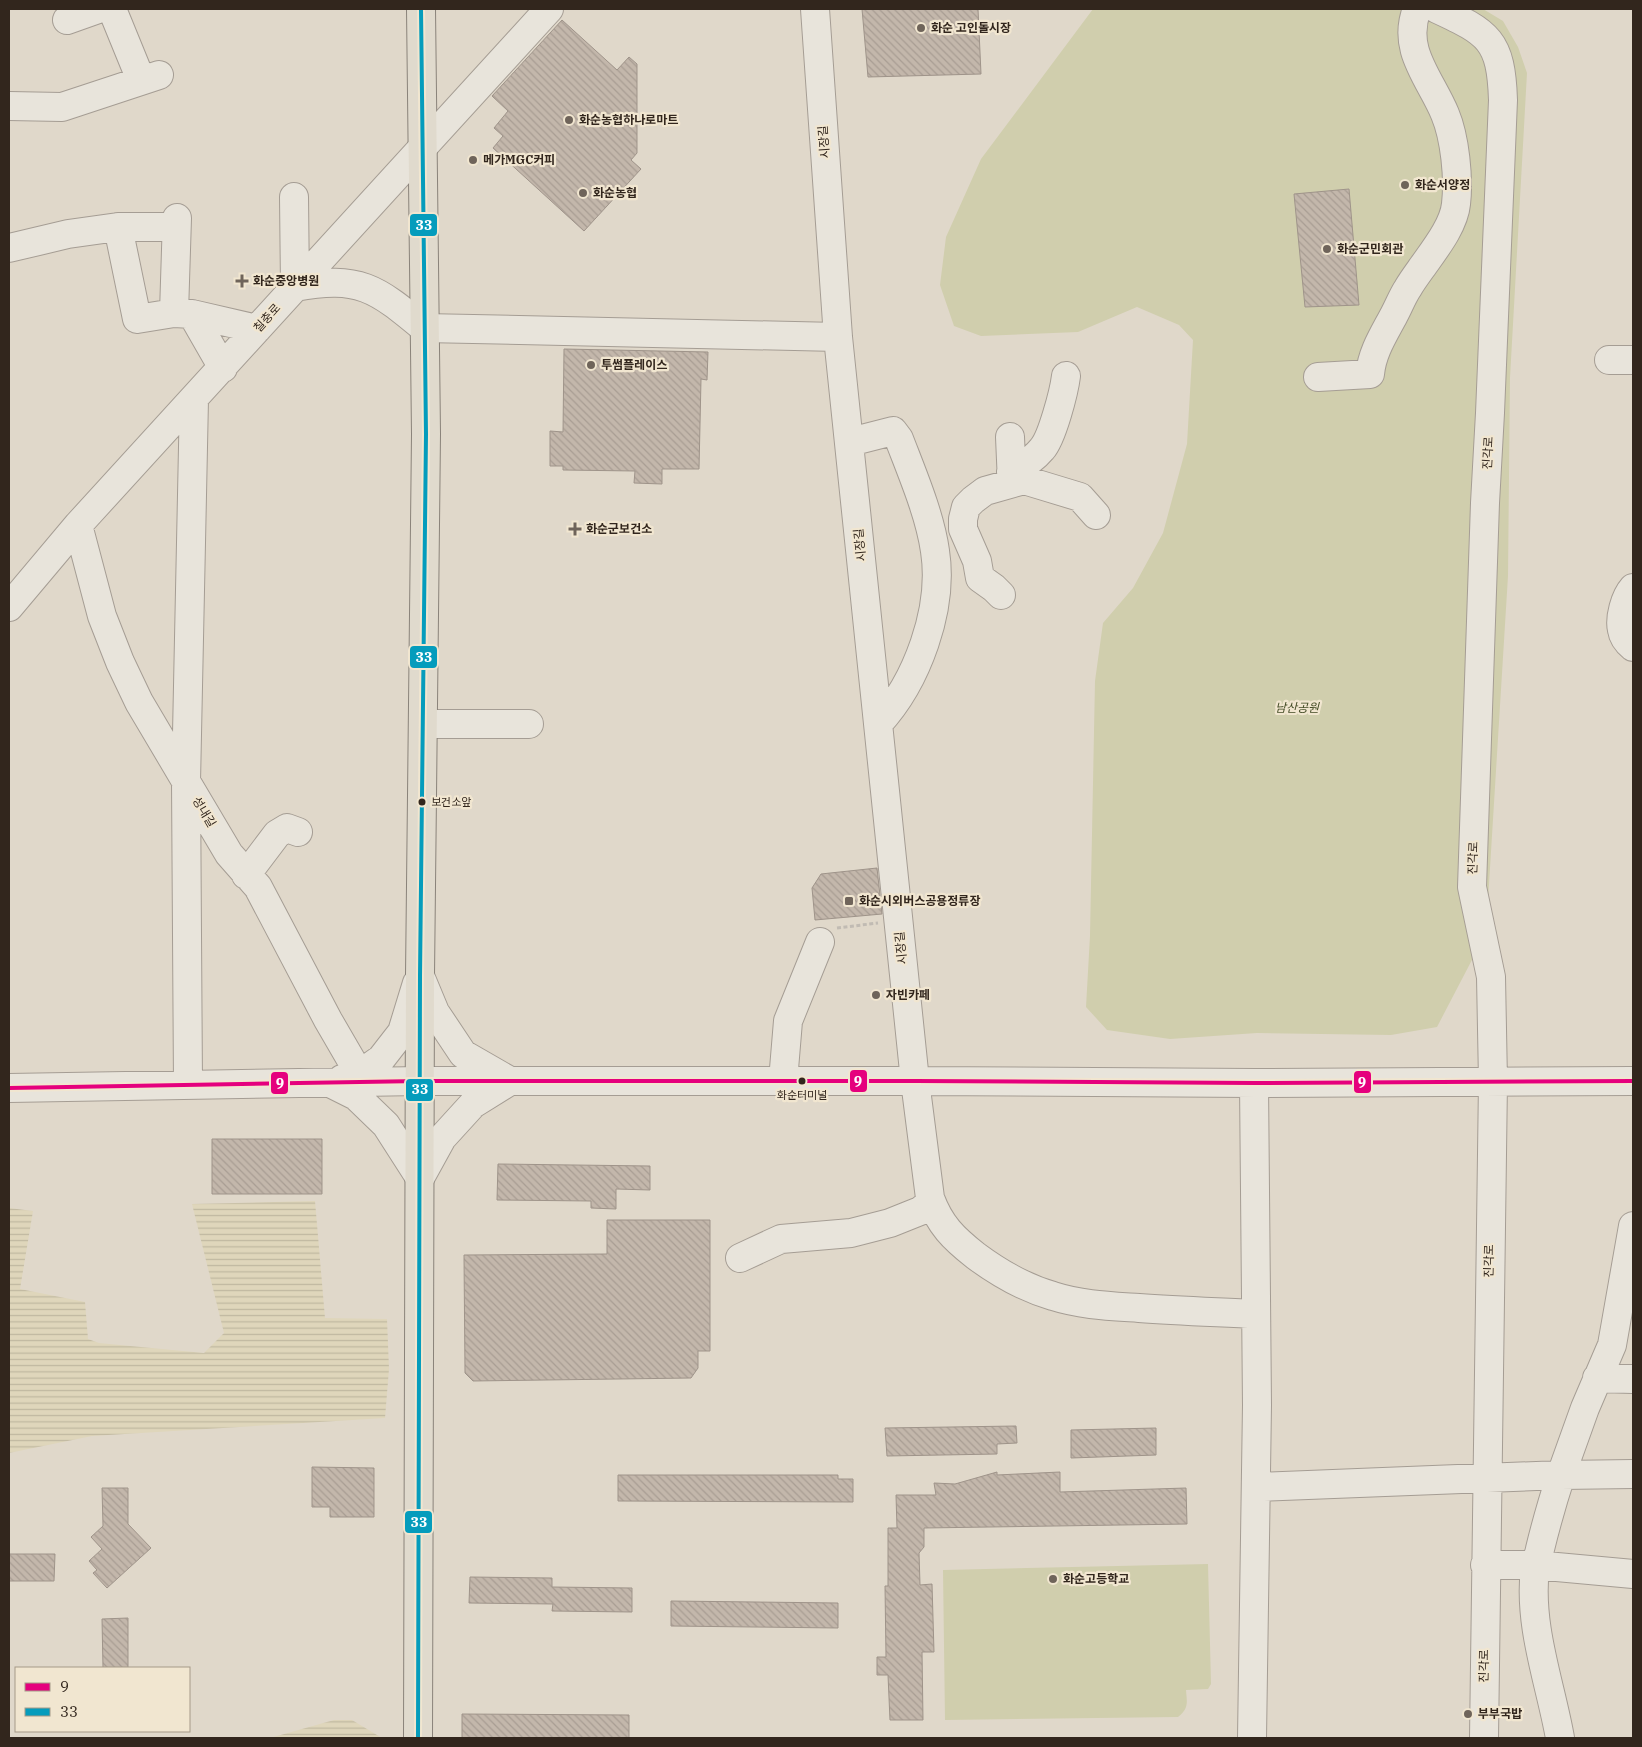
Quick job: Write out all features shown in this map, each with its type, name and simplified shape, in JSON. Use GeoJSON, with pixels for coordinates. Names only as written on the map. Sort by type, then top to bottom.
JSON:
{"type":"FeatureCollection","features":[{"type":"Feature","properties":{"kind":"main road"},"geometry":{"type":"LineString","coordinates":[[418,1738],[420,976],[426,434],[421,9]]}},
{"type":"Feature","properties":{"kind":"street"},"geometry":{"type":"LineString","coordinates":[[68,20],[98,9]]}},
{"type":"Feature","properties":{"kind":"street"},"geometry":{"type":"LineString","coordinates":[[9,106],[62,107],[150,78],[112,9]]}},
{"type":"Feature","properties":{"kind":"street","name":"칠충로"},"geometry":{"type":"LineString","coordinates":[[9,607],[78,525],[549,9]]}},
{"type":"Feature","properties":{"kind":"street","name":"시장길"},"geometry":{"type":"LineString","coordinates":[[815,9],[838,337],[914,1081],[925,1171],[931,1202],[945,1228],[955,1240],[1006,1276],[1025,1286],[1053,1296],[1082,1303],[1109,1306],[1256,1314]]}},
{"type":"Feature","properties":{"kind":"street"},"geometry":{"type":"LineString","coordinates":[[1318,377],[1370,374],[1371,360],[1407,289],[1454,218],[1456,184],[1452,137],[1446,114],[1415,54],[1412,21],[1417,9]]}},
{"type":"Feature","properties":{"kind":"street","name":"진각로"},"geometry":{"type":"LineString","coordinates":[[1437,9],[1468,24],[1487,38],[1495,49],[1502,86],[1500,186],[1484,503],[1472,888],[1492,977],[1484,1738]]}},
{"type":"Feature","properties":{"kind":"street"},"geometry":{"type":"LineString","coordinates":[[294,197],[295,287],[321,282],[342,282],[358,285],[376,292],[396,304],[424,328],[838,337]]}},
{"type":"Feature","properties":{"kind":"street"},"geometry":{"type":"LineString","coordinates":[[9,248],[68,234],[118,227],[176,223],[183,314],[223,368]]}},
{"type":"Feature","properties":{"kind":"street"},"geometry":{"type":"LineString","coordinates":[[118,227],[137,319],[183,314],[257,329]]}},
{"type":"Feature","properties":{"kind":"street"},"geometry":{"type":"LineString","coordinates":[[1001,595],[980,578],[977,561],[963,529],[966,507],[985,491],[1012,478],[1044,448],[1062,396],[1066,376]]}},
{"type":"Feature","properties":{"kind":"street"},"geometry":{"type":"LineString","coordinates":[[188,1085],[186,782],[194,399]]}},
{"type":"Feature","properties":{"kind":"street"},"geometry":{"type":"LineString","coordinates":[[850,442],[894,431],[908,463],[933,539],[937,576],[933,610],[922,654],[903,692],[878,724]]}},
{"type":"Feature","properties":{"kind":"street"},"geometry":{"type":"LineString","coordinates":[[1010,437],[1012,478]]}},
{"type":"Feature","properties":{"kind":"street"},"geometry":{"type":"LineString","coordinates":[[1012,478],[1080,497],[1096,515]]}},
{"type":"Feature","properties":{"kind":"street","name":"성내길"},"geometry":{"type":"LineString","coordinates":[[78,525],[102,616],[120,662],[139,702],[229,854],[258,888],[328,1020],[362,1078]]}},
{"type":"Feature","properties":{"kind":"street"},"geometry":{"type":"LineString","coordinates":[[933,539],[963,529]]}},
{"type":"Feature","properties":{"kind":"street"},"geometry":{"type":"LineString","coordinates":[[1633,588],[1628,593],[1622,630],[1626,639],[1633,647]]}},
{"type":"Feature","properties":{"kind":"street"},"geometry":{"type":"LineString","coordinates":[[423,724],[529,724]]}},
{"type":"Feature","properties":{"kind":"street"},"geometry":{"type":"LineString","coordinates":[[246,875],[277,834],[287,828],[298,832]]}},
{"type":"Feature","properties":{"kind":"street"},"geometry":{"type":"LineString","coordinates":[[783,1081],[788,1021],[820,942]]}},
{"type":"Feature","properties":{"kind":"street"},"geometry":{"type":"LineString","coordinates":[[362,1078],[381,1059],[402,1032],[420,976]]}},
{"type":"Feature","properties":{"kind":"street"},"geometry":{"type":"LineString","coordinates":[[420,976],[435,1012],[463,1054],[510,1081]]}},
{"type":"Feature","properties":{"kind":"street"},"geometry":{"type":"LineString","coordinates":[[9,1088],[329,1083],[362,1078],[420,1081],[1254,1083],[1633,1081]]}},
{"type":"Feature","properties":{"kind":"street"},"geometry":{"type":"LineString","coordinates":[[329,1083],[356,1096],[386,1125],[420,1178],[442,1138],[473,1104],[510,1081]]}},
{"type":"Feature","properties":{"kind":"street"},"geometry":{"type":"LineString","coordinates":[[1252,1738],[1256,1487],[1254,1083]]}},
{"type":"Feature","properties":{"kind":"street"},"geometry":{"type":"LineString","coordinates":[[740,1258],[781,1239],[851,1232],[890,1224],[920,1211],[931,1202]]}},
{"type":"Feature","properties":{"kind":"street"},"geometry":{"type":"LineString","coordinates":[[1560,1738],[1544,1673],[1535,1623],[1533,1592],[1535,1565],[1561,1475],[1584,1408],[1612,1345],[1629,1279],[1633,1226]]}},
{"type":"Feature","properties":{"kind":"street"},"geometry":{"type":"LineString","coordinates":[[1597,1378],[1633,1379]]}},
{"type":"Feature","properties":{"kind":"street"},"geometry":{"type":"LineString","coordinates":[[1256,1487],[1633,1474]]}},
{"type":"Feature","properties":{"kind":"street"},"geometry":{"type":"LineString","coordinates":[[1485,1565],[1535,1565],[1633,1574]]}},
{"type":"Feature","properties":{"kind":"path"},"geometry":{"type":"LineString","coordinates":[[820,942],[819,930],[898,921]]}},
{"type":"Feature","properties":{"kind":"shaded area"},"geometry":{"type":"Polygon","coordinates":[[[315,1201],[325,1318],[387,1319],[389,1369],[385,1418],[92,1436],[9,1453],[9,1208],[33,1211],[20,1289],[85,1302],[88,1339],[99,1343],[204,1353],[224,1333],[192,1204],[315,1201]]]}},
{"type":"Feature","properties":{"kind":"shaded area"},"geometry":{"type":"Polygon","coordinates":[[[334,1720],[352,1720],[382,1738],[270,1738],[334,1720]]]}},
{"type":"Feature","properties":{"kind":"green space","name":"남산공원"},"geometry":{"type":"Polygon","coordinates":[[[1093,9],[1483,9],[1503,21],[1518,47],[1527,73],[1510,378],[1508,576],[1486,933],[1437,1027],[1391,1035],[1257,1033],[1170,1039],[1107,1030],[1086,1007],[1090,936],[1095,681],[1103,623],[1133,588],[1163,533],[1187,444],[1193,340],[1179,325],[1137,307],[1078,332],[981,336],[954,326],[940,285],[946,237],[981,159],[1093,9]]]}},
{"type":"Feature","properties":{"kind":"green space"},"geometry":{"type":"Polygon","coordinates":[[[1208,1564],[1211,1684],[1208,1689],[1186,1690],[1186,1705],[1184,1711],[1178,1717],[945,1720],[943,1570],[1208,1564]]]}},
{"type":"Feature","properties":{"kind":"building","name":"화순 고인돌시장"},"geometry":{"type":"Polygon","coordinates":[[[862,9],[978,9],[981,74],[868,77],[862,9]]]}},
{"type":"Feature","properties":{"kind":"building","name":"화순농협하나로마트"},"geometry":{"type":"Polygon","coordinates":[[[562,20],[617,70],[629,57],[637,64],[637,153],[631,160],[641,169],[584,231],[493,148],[503,136],[494,128],[508,111],[492,96],[562,20]]]}},
{"type":"Feature","properties":{"kind":"building","name":"화순군민회관"},"geometry":{"type":"Polygon","coordinates":[[[1349,189],[1359,305],[1305,307],[1294,194],[1349,189]]]}},
{"type":"Feature","properties":{"kind":"building"},"geometry":{"type":"Polygon","coordinates":[[[564,349],[708,352],[707,380],[701,379],[699,469],[662,469],[662,484],[634,483],[635,471],[563,470],[563,466],[550,466],[550,431],[563,432],[564,349]]]}},
{"type":"Feature","properties":{"kind":"building","name":"화순시외버스공용정류장"},"geometry":{"type":"Polygon","coordinates":[[[877,868],[882,914],[815,920],[812,888],[821,874],[877,868]]]}},
{"type":"Feature","properties":{"kind":"building"},"geometry":{"type":"Polygon","coordinates":[[[212,1139],[322,1139],[322,1194],[212,1194],[212,1139]]]}},
{"type":"Feature","properties":{"kind":"building"},"geometry":{"type":"Polygon","coordinates":[[[498,1164],[650,1166],[650,1190],[616,1189],[616,1209],[591,1208],[591,1201],[497,1200],[498,1164]]]}},
{"type":"Feature","properties":{"kind":"building"},"geometry":{"type":"Polygon","coordinates":[[[607,1220],[710,1220],[710,1351],[698,1351],[698,1368],[691,1378],[473,1381],[465,1373],[464,1255],[607,1254],[607,1220]]]}},
{"type":"Feature","properties":{"kind":"building"},"geometry":{"type":"Polygon","coordinates":[[[1016,1426],[1017,1443],[997,1444],[997,1454],[887,1456],[885,1428],[1016,1426]]]}},
{"type":"Feature","properties":{"kind":"building"},"geometry":{"type":"Polygon","coordinates":[[[1156,1428],[1156,1455],[1071,1458],[1071,1430],[1156,1428]]]}},
{"type":"Feature","properties":{"kind":"building"},"geometry":{"type":"Polygon","coordinates":[[[312,1467],[374,1468],[374,1517],[330,1517],[330,1507],[312,1507],[312,1467]]]}},
{"type":"Feature","properties":{"kind":"building"},"geometry":{"type":"Polygon","coordinates":[[[997,1472],[997,1475],[1060,1472],[1060,1492],[1186,1488],[1187,1524],[924,1528],[924,1547],[919,1553],[920,1585],[932,1584],[934,1652],[922,1652],[923,1720],[890,1720],[888,1675],[877,1675],[877,1657],[886,1657],[885,1586],[888,1586],[888,1528],[897,1528],[896,1495],[936,1495],[934,1483],[955,1484],[997,1472]]]}},
{"type":"Feature","properties":{"kind":"building"},"geometry":{"type":"Polygon","coordinates":[[[618,1475],[838,1475],[838,1479],[853,1479],[853,1502],[618,1501],[618,1475]]]}},
{"type":"Feature","properties":{"kind":"building"},"geometry":{"type":"Polygon","coordinates":[[[102,1488],[128,1488],[128,1524],[151,1548],[107,1588],[93,1573],[97,1570],[89,1561],[102,1549],[91,1537],[103,1526],[102,1488]]]}},
{"type":"Feature","properties":{"kind":"building"},"geometry":{"type":"Polygon","coordinates":[[[9,1554],[55,1554],[54,1581],[9,1581],[9,1554]]]}},
{"type":"Feature","properties":{"kind":"building"},"geometry":{"type":"Polygon","coordinates":[[[470,1577],[552,1578],[552,1587],[632,1588],[632,1612],[552,1611],[553,1604],[469,1603],[470,1577]]]}},
{"type":"Feature","properties":{"kind":"building"},"geometry":{"type":"Polygon","coordinates":[[[671,1601],[838,1603],[838,1628],[671,1626],[671,1601]]]}},
{"type":"Feature","properties":{"kind":"building"},"geometry":{"type":"Polygon","coordinates":[[[128,1618],[128,1667],[103,1667],[102,1619],[128,1618]]]}},
{"type":"Feature","properties":{"kind":"building"},"geometry":{"type":"Polygon","coordinates":[[[462,1714],[629,1715],[629,1738],[462,1738],[462,1714]]]}},
{"type":"Feature","properties":{"kind":"transit line","name":"33"},"geometry":{"type":"LineString","coordinates":[[418,1738],[420,976],[426,434],[421,9]]}},
{"type":"Feature","properties":{"kind":"transit line","name":"9"},"geometry":{"type":"LineString","coordinates":[[9,1088],[420,1081],[1254,1083],[1633,1081]]}},
{"type":"Feature","properties":{"kind":"place","name":"화순 고인돌시장"},"geometry":{"type":"Point","coordinates":[921,28]}},
{"type":"Feature","properties":{"kind":"place","name":"화순농협하나로마트"},"geometry":{"type":"Point","coordinates":[569,120]}},
{"type":"Feature","properties":{"kind":"place","name":"메가MGC커피"},"geometry":{"type":"Point","coordinates":[473,160]}},
{"type":"Feature","properties":{"kind":"place","name":"화순서양정"},"geometry":{"type":"Point","coordinates":[1405,185]}},
{"type":"Feature","properties":{"kind":"place","name":"화순농협"},"geometry":{"type":"Point","coordinates":[583,193]}},
{"type":"Feature","properties":{"kind":"place","name":"화순군민회관"},"geometry":{"type":"Point","coordinates":[1327,249]}},
{"type":"Feature","properties":{"kind":"place","name":"화순중앙병원"},"geometry":{"type":"Point","coordinates":[242,281]}},
{"type":"Feature","properties":{"kind":"place","name":"투썸플레이스"},"geometry":{"type":"Point","coordinates":[591,365]}},
{"type":"Feature","properties":{"kind":"place","name":"화순군보건소"},"geometry":{"type":"Point","coordinates":[575,529]}},
{"type":"Feature","properties":{"kind":"place","name":"보건소앞"},"geometry":{"type":"Point","coordinates":[422,802]}},
{"type":"Feature","properties":{"kind":"place","name":"화순시외버스공용정류장"},"geometry":{"type":"Point","coordinates":[849,901]}},
{"type":"Feature","properties":{"kind":"place","name":"자빈카페"},"geometry":{"type":"Point","coordinates":[876,995]}},
{"type":"Feature","properties":{"kind":"place","name":"화순터미널"},"geometry":{"type":"Point","coordinates":[802,1081]}},
{"type":"Feature","properties":{"kind":"place","name":"화순고등학교"},"geometry":{"type":"Point","coordinates":[1053,1579]}},
{"type":"Feature","properties":{"kind":"place","name":"부부국밥"},"geometry":{"type":"Point","coordinates":[1468,1714]}}]}
